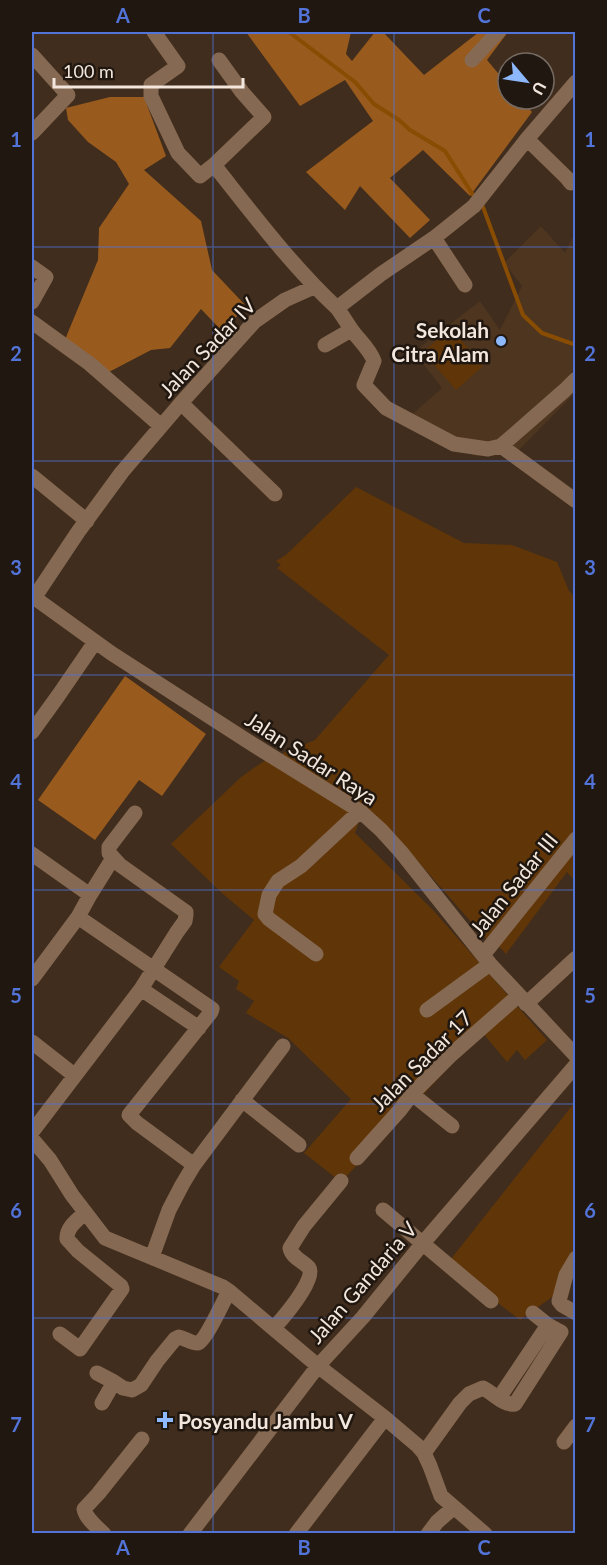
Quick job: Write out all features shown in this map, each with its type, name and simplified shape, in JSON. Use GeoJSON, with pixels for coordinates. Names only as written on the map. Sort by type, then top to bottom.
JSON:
{"type":"FeatureCollection","features":[{"type":"Feature","properties":{"kind":"street"},"geometry":{"type":"LineString","coordinates":[[154,32],[177,66],[151,85],[151,96],[178,153],[200,176],[264,117],[219,60]]}},
{"type":"Feature","properties":{"kind":"street"},"geometry":{"type":"LineString","coordinates":[[472,60],[498,32]]}},
{"type":"Feature","properties":{"kind":"street"},"geometry":{"type":"LineString","coordinates":[[32,55],[68,95],[32,133]]}},
{"type":"Feature","properties":{"kind":"street"},"geometry":{"type":"LineString","coordinates":[[337,308],[474,206],[576,82]]}},
{"type":"Feature","properties":{"kind":"street"},"geometry":{"type":"LineString","coordinates":[[527,139],[571,183]]}},
{"type":"Feature","properties":{"kind":"street"},"geometry":{"type":"LineString","coordinates":[[214,165],[315,287],[337,308],[351,330],[372,355],[374,361],[364,385],[386,408],[454,444],[488,449],[501,446],[572,390]]}},
{"type":"Feature","properties":{"kind":"street"},"geometry":{"type":"LineString","coordinates":[[434,237],[465,285]]}},
{"type":"Feature","properties":{"kind":"street"},"geometry":{"type":"LineString","coordinates":[[32,267],[46,277],[32,302]]}},
{"type":"Feature","properties":{"kind":"street","name":"Jalan Sadar IV"},"geometry":{"type":"LineString","coordinates":[[33,597],[122,472],[255,321],[285,300],[315,287]]}},
{"type":"Feature","properties":{"kind":"street"},"geometry":{"type":"LineString","coordinates":[[32,322],[90,364],[161,426]]}},
{"type":"Feature","properties":{"kind":"street"},"geometry":{"type":"LineString","coordinates":[[325,345],[351,330]]}},
{"type":"Feature","properties":{"kind":"street"},"geometry":{"type":"LineString","coordinates":[[181,403],[275,494]]}},
{"type":"Feature","properties":{"kind":"street"},"geometry":{"type":"LineString","coordinates":[[501,446],[576,501]]}},
{"type":"Feature","properties":{"kind":"street"},"geometry":{"type":"LineString","coordinates":[[32,476],[87,520]]}},
{"type":"Feature","properties":{"kind":"street","name":"Jalan Sadar Raya"},"geometry":{"type":"LineString","coordinates":[[33,597],[95,642],[275,751],[360,811],[401,852],[486,959],[575,1056]]}},
{"type":"Feature","properties":{"kind":"street"},"geometry":{"type":"LineString","coordinates":[[32,732],[95,642]]}},
{"type":"Feature","properties":{"kind":"street"},"geometry":{"type":"LineString","coordinates":[[316,954],[265,914],[269,895],[278,880],[300,866],[360,811]]}},
{"type":"Feature","properties":{"kind":"street"},"geometry":{"type":"LineString","coordinates":[[32,1132],[141,989],[185,921],[186,912],[120,865],[109,853],[109,847],[135,813]]}},
{"type":"Feature","properties":{"kind":"street","name":"Jalan Sadar III"},"geometry":{"type":"LineString","coordinates":[[427,1010],[486,959],[576,839]]}},
{"type":"Feature","properties":{"kind":"street"},"geometry":{"type":"LineString","coordinates":[[32,854],[90,895]]}},
{"type":"Feature","properties":{"kind":"street"},"geometry":{"type":"LineString","coordinates":[[32,979],[36,963],[78,917],[113,858]]}},
{"type":"Feature","properties":{"kind":"street"},"geometry":{"type":"LineString","coordinates":[[78,917],[212,1009],[129,1115],[194,1165]]}},
{"type":"Feature","properties":{"kind":"street","name":"Jalan Sadar 17"},"geometry":{"type":"LineString","coordinates":[[357,1158],[412,1094],[452,1054],[576,958]]}},
{"type":"Feature","properties":{"kind":"street"},"geometry":{"type":"LineString","coordinates":[[141,989],[199,1028]]}},
{"type":"Feature","properties":{"kind":"street"},"geometry":{"type":"LineString","coordinates":[[32,1042],[74,1075]]}},
{"type":"Feature","properties":{"kind":"street"},"geometry":{"type":"LineString","coordinates":[[152,1257],[169,1210],[194,1165],[283,1046]]}},
{"type":"Feature","properties":{"kind":"street","name":"Jalan Gandaria V"},"geometry":{"type":"LineString","coordinates":[[190,1533],[318,1366],[363,1317],[575,1056]]}},
{"type":"Feature","properties":{"kind":"street"},"geometry":{"type":"LineString","coordinates":[[412,1094],[452,1125]]}},
{"type":"Feature","properties":{"kind":"street"},"geometry":{"type":"LineString","coordinates":[[242,1100],[299,1145]]}},
{"type":"Feature","properties":{"kind":"street"},"geometry":{"type":"LineString","coordinates":[[32,1139],[50,1160],[72,1195],[105,1238],[229,1291],[318,1366],[385,1418],[424,1453],[441,1496],[485,1533]]}},
{"type":"Feature","properties":{"kind":"street"},"geometry":{"type":"LineString","coordinates":[[274,1328],[311,1275],[311,1271],[290,1252],[290,1248],[304,1226],[341,1181]]}},
{"type":"Feature","properties":{"kind":"street"},"geometry":{"type":"LineString","coordinates":[[383,1210],[491,1301]]}},
{"type":"Feature","properties":{"kind":"street"},"geometry":{"type":"LineString","coordinates":[[60,1334],[80,1349],[122,1289],[67,1239],[69,1228],[85,1213]]}},
{"type":"Feature","properties":{"kind":"street"},"geometry":{"type":"LineString","coordinates":[[576,1258],[566,1275],[559,1302],[576,1313]]}},
{"type":"Feature","properties":{"kind":"street"},"geometry":{"type":"LineString","coordinates":[[97,1373],[123,1388],[132,1390],[141,1385],[175,1339],[179,1337],[194,1343],[200,1341],[207,1333],[229,1291]]}},
{"type":"Feature","properties":{"kind":"street"},"geometry":{"type":"LineString","coordinates":[[424,1453],[469,1394],[483,1388],[509,1405],[515,1404],[554,1328],[533,1313]]}},
{"type":"Feature","properties":{"kind":"street"},"geometry":{"type":"LineString","coordinates":[[102,1403],[114,1382]]}},
{"type":"Feature","properties":{"kind":"street"},"geometry":{"type":"LineString","coordinates":[[296,1533],[385,1418]]}},
{"type":"Feature","properties":{"kind":"street"},"geometry":{"type":"LineString","coordinates":[[564,1443],[576,1426]]}},
{"type":"Feature","properties":{"kind":"street"},"geometry":{"type":"LineString","coordinates":[[104,1533],[84,1513],[84,1509],[142,1439]]}},
{"type":"Feature","properties":{"kind":"street"},"geometry":{"type":"LineString","coordinates":[[428,1533],[453,1508]]}},
{"type":"Feature","properties":{"kind":"shaded area"},"geometry":{"type":"Polygon","coordinates":[[[246,32],[351,32],[346,54],[352,61],[375,32],[383,32],[424,75],[479,32],[508,32],[487,60],[496,71],[496,111],[532,112],[470,196],[423,150],[390,178],[430,220],[410,238],[360,186],[345,210],[306,172],[373,121],[345,80],[300,106],[246,32]]]}},
{"type":"Feature","properties":{"kind":"shaded area"},"geometry":{"type":"Polygon","coordinates":[[[110,97],[144,97],[166,156],[144,170],[201,221],[212,270],[246,306],[223,332],[201,309],[170,348],[151,350],[109,372],[64,342],[98,260],[99,228],[129,184],[116,162],[88,142],[68,120],[66,108],[110,97]]]}},
{"type":"Feature","properties":{"kind":"shaded area","name":"Sekolah Citra Alam"},"geometry":{"type":"Polygon","coordinates":[[[541,226],[565,253],[575,233],[575,368],[565,380],[575,389],[575,393],[515,454],[476,456],[442,444],[408,418],[442,388],[414,352],[480,301],[500,330],[522,286],[504,263],[541,226]]]}},
{"type":"Feature","properties":{"kind":"shaded area"},"geometry":{"type":"Polygon","coordinates":[[[451,328],[483,366],[456,390],[423,352],[451,328]]]}},
{"type":"Feature","properties":{"kind":"shaded area"},"geometry":{"type":"Polygon","coordinates":[[[356,487],[464,543],[512,545],[557,562],[569,591],[575,597],[575,881],[567,872],[506,954],[489,936],[486,939],[408,850],[362,812],[355,833],[433,910],[547,1040],[525,1060],[517,1050],[507,1062],[482,1032],[341,1182],[304,1153],[351,1099],[288,1038],[246,1013],[254,1001],[236,989],[239,981],[219,967],[254,920],[171,844],[241,777],[264,761],[315,740],[389,655],[277,568],[281,565],[276,561],[286,555],[356,487]]]}},
{"type":"Feature","properties":{"kind":"shaded area"},"geometry":{"type":"Polygon","coordinates":[[[125,676],[206,734],[162,796],[139,780],[95,840],[38,800],[125,676]]]}},
{"type":"Feature","properties":{"kind":"shaded area"},"geometry":{"type":"Polygon","coordinates":[[[575,1102],[576,1271],[559,1292],[520,1320],[447,1264],[575,1102]]]}},
{"type":"Feature","properties":{"kind":"waterway"},"geometry":{"type":"LineString","coordinates":[[289,32],[355,82],[374,104],[410,130],[445,151],[473,195]]}},
{"type":"Feature","properties":{"kind":"waterway"},"geometry":{"type":"LineString","coordinates":[[483,207],[523,315],[542,333],[576,345]]}},
{"type":"Feature","properties":{"kind":"place","name":"Sekolah Citra Alam"},"geometry":{"type":"Point","coordinates":[501,341]}},
{"type":"Feature","properties":{"kind":"place","name":"Posyandu Jambu V"},"geometry":{"type":"Point","coordinates":[165,1420]}}]}
